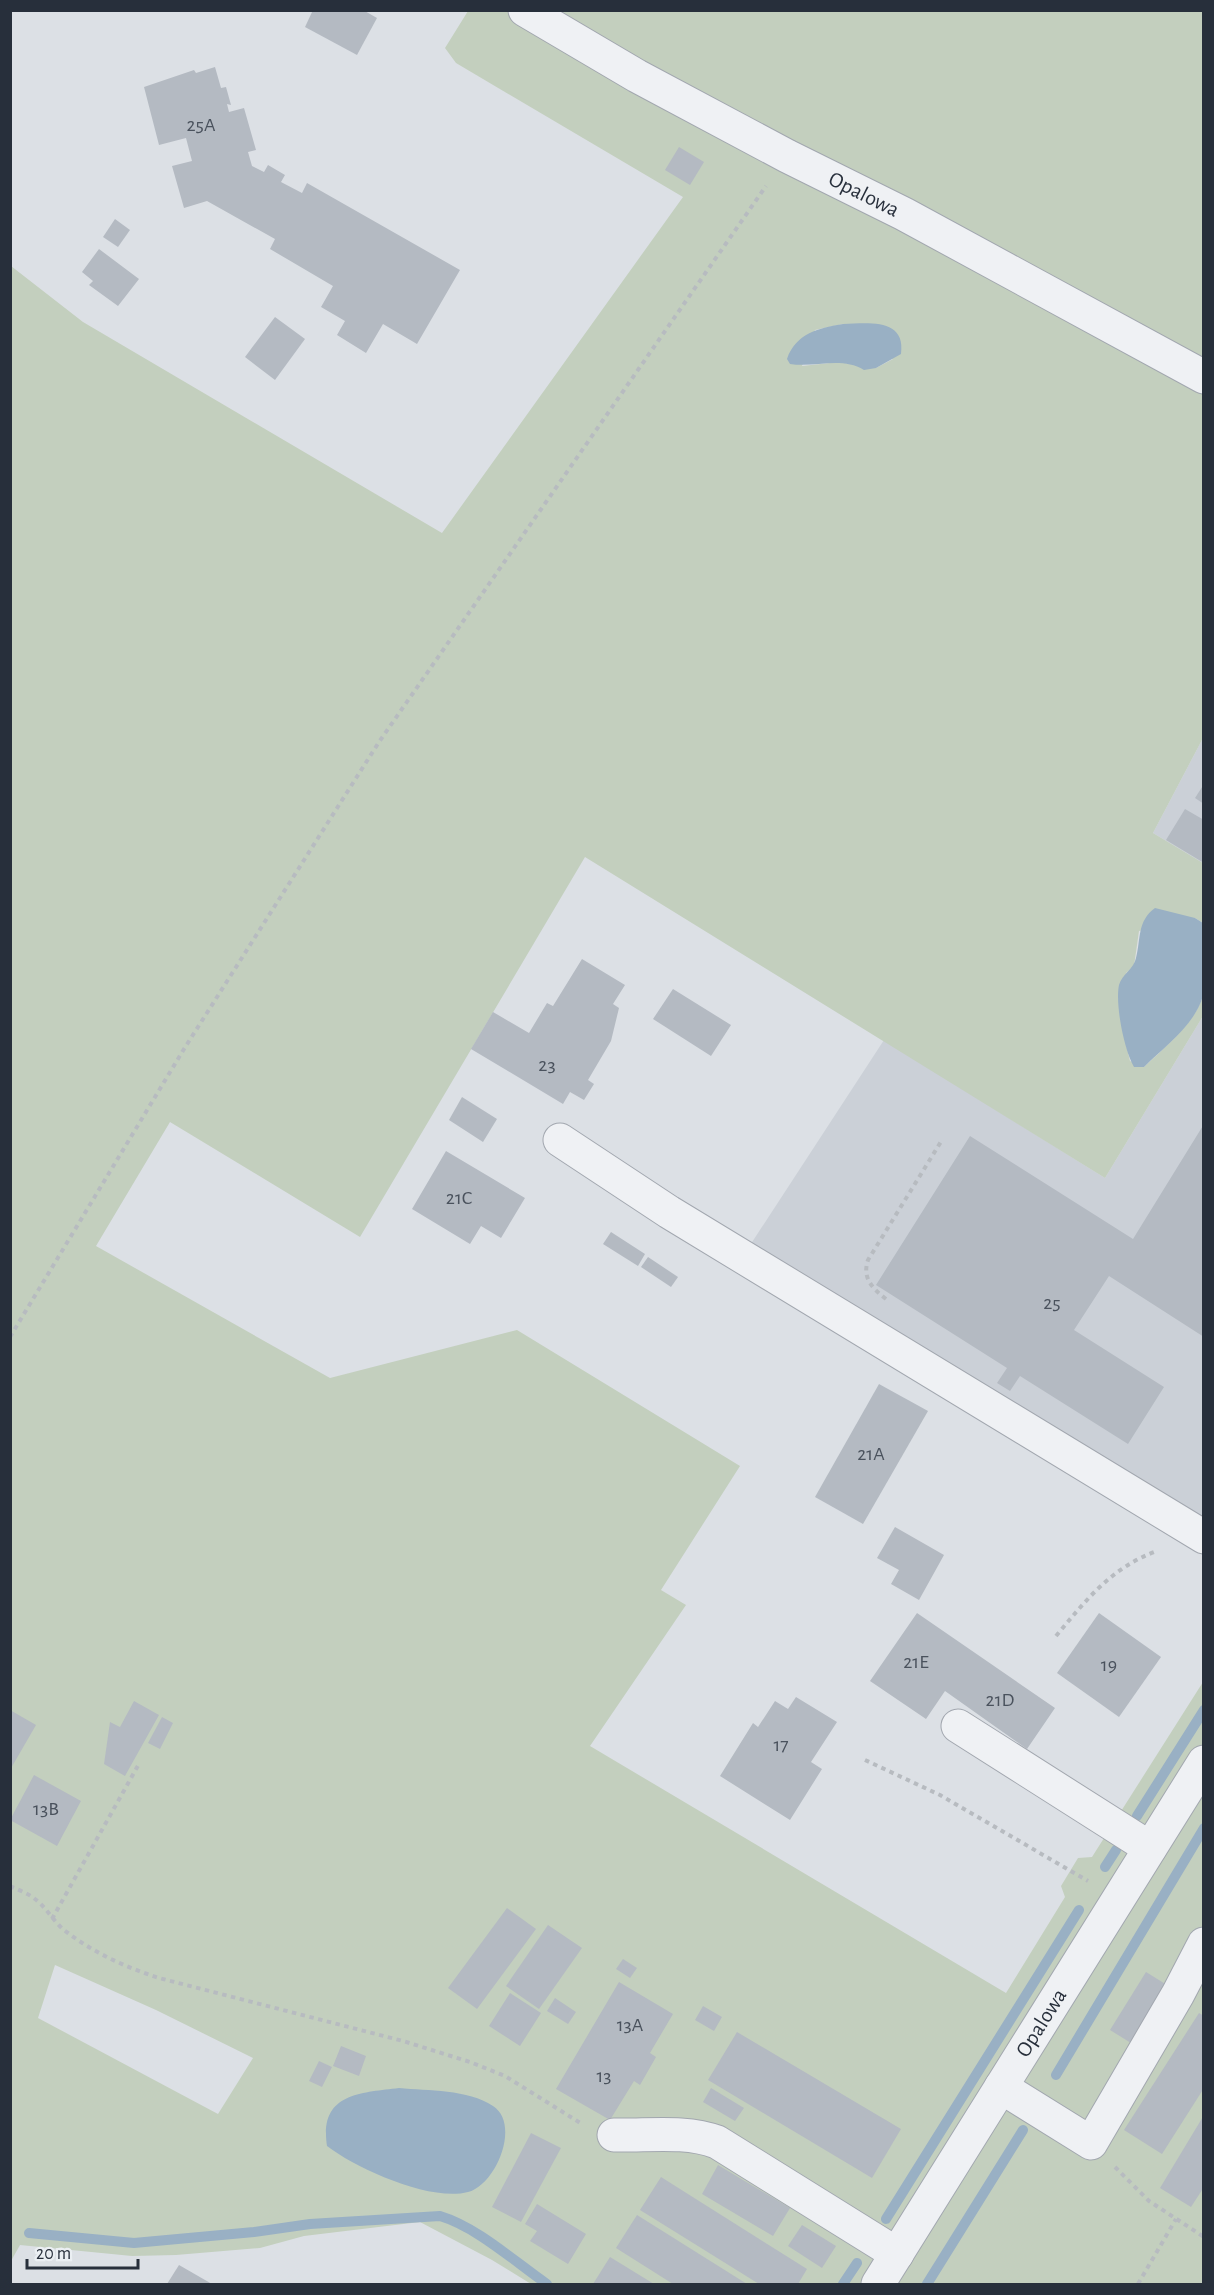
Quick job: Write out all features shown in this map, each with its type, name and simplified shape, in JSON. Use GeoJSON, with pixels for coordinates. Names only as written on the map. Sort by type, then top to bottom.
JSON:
{"type":"FeatureCollection","features":[{"type":"Feature","properties":{"kind":"street","name":"Opalowa"},"geometry":{"type":"LineString","coordinates":[[525,10],[637,76],[787,156],[924,224],[1203,377]]}},
{"type":"Feature","properties":{"kind":"street"},"geometry":{"type":"LineString","coordinates":[[560,1140],[669,1212],[1203,1537]]}},
{"type":"Feature","properties":{"kind":"street"},"geometry":{"type":"LineString","coordinates":[[958,1726],[1150,1848]]}},
{"type":"Feature","properties":{"kind":"street","name":"Opalowa"},"geometry":{"type":"LineString","coordinates":[[878,2284],[1203,1762]]}},
{"type":"Feature","properties":{"kind":"street"},"geometry":{"type":"LineString","coordinates":[[1001,2087],[1091,2143],[1178,1994],[1203,1944]]}},
{"type":"Feature","properties":{"kind":"street"},"geometry":{"type":"LineString","coordinates":[[614,2135],[693,2136],[717,2142],[897,2254]]}},
{"type":"Feature","properties":{"kind":"path"},"geometry":{"type":"LineString","coordinates":[[10,1337],[184,1049],[379,742],[787,156]]}},
{"type":"Feature","properties":{"kind":"path"},"geometry":{"type":"LineString","coordinates":[[891,1303],[873,1289],[867,1279],[865,1269],[868,1260],[942,1140]]}},
{"type":"Feature","properties":{"kind":"path"},"geometry":{"type":"LineString","coordinates":[[1056,1636],[1090,1594],[1107,1578],[1127,1564],[1164,1548]]}},
{"type":"Feature","properties":{"kind":"path"},"geometry":{"type":"LineString","coordinates":[[865,1760],[940,1795],[1118,1899]]}},
{"type":"Feature","properties":{"kind":"path"},"geometry":{"type":"LineString","coordinates":[[52,1919],[140,1761]]}},
{"type":"Feature","properties":{"kind":"path"},"geometry":{"type":"LineString","coordinates":[[10,1886],[36,1899],[52,1919],[89,1947],[127,1968],[403,2041],[470,2062],[505,2076],[594,2131],[614,2135]]}},
{"type":"Feature","properties":{"kind":"path"},"geometry":{"type":"LineString","coordinates":[[1091,2143],[1149,2201],[1203,2237]]}},
{"type":"Feature","properties":{"kind":"path"},"geometry":{"type":"LineString","coordinates":[[1138,2284],[1176,2218]]}},
{"type":"Feature","properties":{"kind":"shaded area"},"geometry":{"type":"Polygon","coordinates":[[[1203,738],[1203,863],[1153,833],[1203,738]]]}},
{"type":"Feature","properties":{"kind":"shaded area"},"geometry":{"type":"Polygon","coordinates":[[[1203,1016],[1203,1537],[743,1256],[884,1040],[1105,1178],[1203,1016]]]}},
{"type":"Feature","properties":{"kind":"green space"},"geometry":{"type":"Polygon","coordinates":[[[468,11],[1203,11],[1203,738],[1153,833],[1203,863],[1203,923],[1195,918],[1139,931],[1134,966],[1126,973],[1122,1028],[1130,1061],[1144,1067],[1186,1025],[1203,996],[1203,1016],[1105,1178],[585,857],[360,1237],[170,1122],[96,1246],[330,1378],[517,1330],[740,1466],[661,1590],[686,1605],[590,1746],[1006,1993],[1065,1897],[1061,1886],[1078,1858],[1092,1857],[1203,1682],[1203,2284],[531,2284],[492,2260],[420,2222],[304,2236],[260,2248],[176,2255],[132,2256],[20,2245],[11,2261],[11,266],[83,322],[442,533],[683,197],[456,63],[445,48],[468,11]],[[843,324],[815,330],[802,366],[839,362],[876,368],[893,359],[843,324]],[[55,1965],[38,2018],[218,2114],[253,2058],[156,2010],[55,1965]]]}},
{"type":"Feature","properties":{"kind":"water"},"geometry":{"type":"Polygon","coordinates":[[[864,323],[892,328],[898,334],[901,342],[901,354],[876,368],[864,370],[837,363],[790,364],[787,359],[791,350],[802,338],[817,330],[843,324],[864,323]]]}},
{"type":"Feature","properties":{"kind":"water"},"geometry":{"type":"Polygon","coordinates":[[[1155,908],[1195,918],[1203,923],[1203,996],[1199,1007],[1186,1026],[1144,1067],[1134,1067],[1121,1027],[1118,1003],[1119,985],[1135,962],[1142,925],[1155,908]]]}},
{"type":"Feature","properties":{"kind":"water"},"geometry":{"type":"Polygon","coordinates":[[[399,2088],[472,2096],[493,2106],[501,2115],[505,2126],[502,2153],[488,2178],[478,2187],[468,2192],[453,2194],[415,2188],[356,2164],[327,2146],[326,2128],[329,2115],[336,2106],[345,2099],[357,2095],[399,2088]]]}},
{"type":"Feature","properties":{"kind":"building"},"geometry":{"type":"Polygon","coordinates":[[[313,10],[363,10],[377,18],[357,55],[305,27],[313,10]]]}},
{"type":"Feature","properties":{"kind":"building"},"geometry":{"type":"Polygon","coordinates":[[[215,67],[221,88],[226,87],[231,105],[227,104],[229,112],[244,108],[256,150],[248,152],[252,166],[264,172],[268,165],[285,175],[281,182],[302,193],[307,183],[460,270],[417,344],[383,324],[366,353],[337,335],[345,321],[321,307],[333,286],[270,249],[275,239],[207,201],[184,208],[172,166],[192,161],[186,138],[159,145],[144,87],[194,70],[196,73],[215,67]]]}},
{"type":"Feature","properties":{"kind":"building"},"geometry":{"type":"Polygon","coordinates":[[[679,147],[704,162],[690,185],[665,170],[679,147]]]}},
{"type":"Feature","properties":{"kind":"building"},"geometry":{"type":"Polygon","coordinates":[[[115,219],[130,230],[118,247],[103,237],[115,219]]]}},
{"type":"Feature","properties":{"kind":"building"},"geometry":{"type":"Polygon","coordinates":[[[99,249],[139,279],[118,306],[89,285],[93,281],[82,272],[99,249]]]}},
{"type":"Feature","properties":{"kind":"building"},"geometry":{"type":"Polygon","coordinates":[[[275,317],[305,339],[275,380],[245,357],[275,317]]]}},
{"type":"Feature","properties":{"kind":"building"},"geometry":{"type":"Polygon","coordinates":[[[1204,784],[1204,804],[1195,798],[1204,784]]]}},
{"type":"Feature","properties":{"kind":"building"},"geometry":{"type":"Polygon","coordinates":[[[1185,809],[1204,820],[1204,863],[1166,840],[1185,809]]]}},
{"type":"Feature","properties":{"kind":"building"},"geometry":{"type":"Polygon","coordinates":[[[582,959],[625,985],[613,1004],[619,1008],[611,1041],[588,1080],[594,1084],[584,1100],[570,1092],[563,1104],[471,1049],[493,1012],[529,1033],[547,1003],[553,1006],[582,959]]]}},
{"type":"Feature","properties":{"kind":"building"},"geometry":{"type":"Polygon","coordinates":[[[673,989],[731,1025],[711,1056],[653,1019],[673,989]]]}},
{"type":"Feature","properties":{"kind":"building"},"geometry":{"type":"Polygon","coordinates":[[[462,1097],[497,1119],[483,1142],[449,1120],[462,1097]]]}},
{"type":"Feature","properties":{"kind":"building"},"geometry":{"type":"Polygon","coordinates":[[[1204,1124],[1204,1337],[1109,1276],[1074,1330],[1164,1387],[1128,1444],[1020,1376],[1010,1391],[997,1383],[1007,1368],[876,1285],[970,1136],[1133,1239],[1204,1124]]]}},
{"type":"Feature","properties":{"kind":"building"},"geometry":{"type":"Polygon","coordinates":[[[446,1151],[525,1198],[501,1238],[481,1226],[470,1244],[412,1209],[446,1151]]]}},
{"type":"Feature","properties":{"kind":"building"},"geometry":{"type":"Polygon","coordinates":[[[611,1232],[645,1254],[638,1266],[603,1244],[611,1232]]]}},
{"type":"Feature","properties":{"kind":"building"},"geometry":{"type":"Polygon","coordinates":[[[648,1257],[678,1277],[671,1287],[641,1267],[648,1257]]]}},
{"type":"Feature","properties":{"kind":"building"},"geometry":{"type":"Polygon","coordinates":[[[879,1384],[928,1411],[863,1524],[815,1497],[879,1384]]]}},
{"type":"Feature","properties":{"kind":"building"},"geometry":{"type":"Polygon","coordinates":[[[895,1527],[944,1555],[919,1600],[891,1584],[899,1570],[877,1558],[895,1527]]]}},
{"type":"Feature","properties":{"kind":"building"},"geometry":{"type":"Polygon","coordinates":[[[917,1613],[1055,1708],[1027,1749],[945,1691],[926,1719],[870,1681],[917,1613]]]}},
{"type":"Feature","properties":{"kind":"building"},"geometry":{"type":"Polygon","coordinates":[[[1099,1613],[1161,1657],[1119,1717],[1057,1673],[1099,1613]]]}},
{"type":"Feature","properties":{"kind":"building"},"geometry":{"type":"Polygon","coordinates":[[[796,1697],[837,1722],[811,1762],[822,1769],[790,1820],[720,1776],[753,1723],[758,1727],[775,1701],[788,1709],[796,1697]]]}},
{"type":"Feature","properties":{"kind":"building"},"geometry":{"type":"Polygon","coordinates":[[[134,1701],[159,1715],[125,1776],[104,1764],[110,1722],[120,1727],[134,1701]]]}},
{"type":"Feature","properties":{"kind":"building"},"geometry":{"type":"Polygon","coordinates":[[[10,1710],[36,1725],[10,1770],[10,1710]]]}},
{"type":"Feature","properties":{"kind":"building"},"geometry":{"type":"Polygon","coordinates":[[[162,1717],[173,1723],[160,1749],[148,1743],[162,1717]]]}},
{"type":"Feature","properties":{"kind":"building"},"geometry":{"type":"Polygon","coordinates":[[[34,1775],[81,1801],[57,1846],[10,1820],[34,1775]]]}},
{"type":"Feature","properties":{"kind":"building"},"geometry":{"type":"Polygon","coordinates":[[[507,1908],[536,1929],[477,2009],[448,1988],[507,1908]]]}},
{"type":"Feature","properties":{"kind":"building"},"geometry":{"type":"Polygon","coordinates":[[[548,1925],[582,1948],[539,2009],[506,1986],[548,1925]]]}},
{"type":"Feature","properties":{"kind":"building"},"geometry":{"type":"Polygon","coordinates":[[[623,1959],[637,1968],[630,1978],[616,1969],[623,1959]]]}},
{"type":"Feature","properties":{"kind":"building"},"geometry":{"type":"Polygon","coordinates":[[[1146,1972],[1167,1985],[1131,2043],[1110,2030],[1146,1972]]]}},
{"type":"Feature","properties":{"kind":"building"},"geometry":{"type":"Polygon","coordinates":[[[619,1982],[673,2014],[650,2053],[656,2057],[640,2085],[634,2081],[610,2120],[556,2089],[619,1982]]]}},
{"type":"Feature","properties":{"kind":"building"},"geometry":{"type":"Polygon","coordinates":[[[510,1993],[541,2013],[520,2046],[489,2026],[510,1993]]]}},
{"type":"Feature","properties":{"kind":"building"},"geometry":{"type":"Polygon","coordinates":[[[555,1998],[576,2012],[568,2024],[547,2011],[555,1998]]]}},
{"type":"Feature","properties":{"kind":"building"},"geometry":{"type":"Polygon","coordinates":[[[703,2006],[722,2017],[714,2031],[695,2020],[703,2006]]]}},
{"type":"Feature","properties":{"kind":"building"},"geometry":{"type":"Polygon","coordinates":[[[1199,2013],[1204,2016],[1204,2088],[1162,2154],[1124,2130],[1199,2013]]]}},
{"type":"Feature","properties":{"kind":"building"},"geometry":{"type":"Polygon","coordinates":[[[737,2032],[901,2129],[872,2178],[708,2080],[737,2032]]]}},
{"type":"Feature","properties":{"kind":"building"},"geometry":{"type":"Polygon","coordinates":[[[341,2046],[366,2056],[359,2076],[333,2066],[341,2046]]]}},
{"type":"Feature","properties":{"kind":"building"},"geometry":{"type":"Polygon","coordinates":[[[319,2061],[332,2067],[322,2087],[309,2081],[319,2061]]]}},
{"type":"Feature","properties":{"kind":"building"},"geometry":{"type":"Polygon","coordinates":[[[711,2088],[744,2108],[735,2121],[703,2102],[711,2088]]]}},
{"type":"Feature","properties":{"kind":"building"},"geometry":{"type":"Polygon","coordinates":[[[1204,2115],[1204,2187],[1191,2207],[1160,2188],[1204,2115]]]}},
{"type":"Feature","properties":{"kind":"building"},"geometry":{"type":"Polygon","coordinates":[[[531,2133],[561,2148],[521,2222],[492,2207],[531,2133]]]}},
{"type":"Feature","properties":{"kind":"building"},"geometry":{"type":"Polygon","coordinates":[[[718,2165],[790,2208],[773,2236],[702,2194],[718,2165]]]}},
{"type":"Feature","properties":{"kind":"building"},"geometry":{"type":"Polygon","coordinates":[[[661,2177],[807,2269],[798,2284],[759,2284],[640,2210],[661,2177]]]}},
{"type":"Feature","properties":{"kind":"building"},"geometry":{"type":"Polygon","coordinates":[[[537,2204],[586,2234],[568,2264],[530,2241],[537,2231],[525,2224],[537,2204]]]}},
{"type":"Feature","properties":{"kind":"building"},"geometry":{"type":"Polygon","coordinates":[[[637,2215],[747,2284],[673,2284],[616,2248],[637,2215]]]}},
{"type":"Feature","properties":{"kind":"building"},"geometry":{"type":"Polygon","coordinates":[[[802,2225],[836,2246],[822,2268],[788,2246],[802,2225]]]}},
{"type":"Feature","properties":{"kind":"building"},"geometry":{"type":"Polygon","coordinates":[[[610,2257],[654,2284],[593,2284],[610,2257]]]}},
{"type":"Feature","properties":{"kind":"building"},"geometry":{"type":"Polygon","coordinates":[[[179,2265],[212,2284],[167,2284],[179,2265]]]}},
{"type":"Feature","properties":{"kind":"waterway"},"geometry":{"type":"LineString","coordinates":[[1137,1816],[1204,1710]]}},
{"type":"Feature","properties":{"kind":"waterway"},"geometry":{"type":"LineString","coordinates":[[1056,2075],[1204,1828]]}},
{"type":"Feature","properties":{"kind":"waterway"},"geometry":{"type":"LineString","coordinates":[[1105,1867],[1116,1850]]}},
{"type":"Feature","properties":{"kind":"waterway"},"geometry":{"type":"LineString","coordinates":[[886,2219],[1079,1910]]}},
{"type":"Feature","properties":{"kind":"waterway"},"geometry":{"type":"LineString","coordinates":[[927,2284],[1023,2130]]}},
{"type":"Feature","properties":{"kind":"waterway"},"geometry":{"type":"LineString","coordinates":[[29,2233],[134,2243],[254,2232],[310,2224],[440,2216],[468,2228],[547,2284]]}},
{"type":"Feature","properties":{"kind":"waterway"},"geometry":{"type":"LineString","coordinates":[[843,2284],[857,2263]]}}]}
